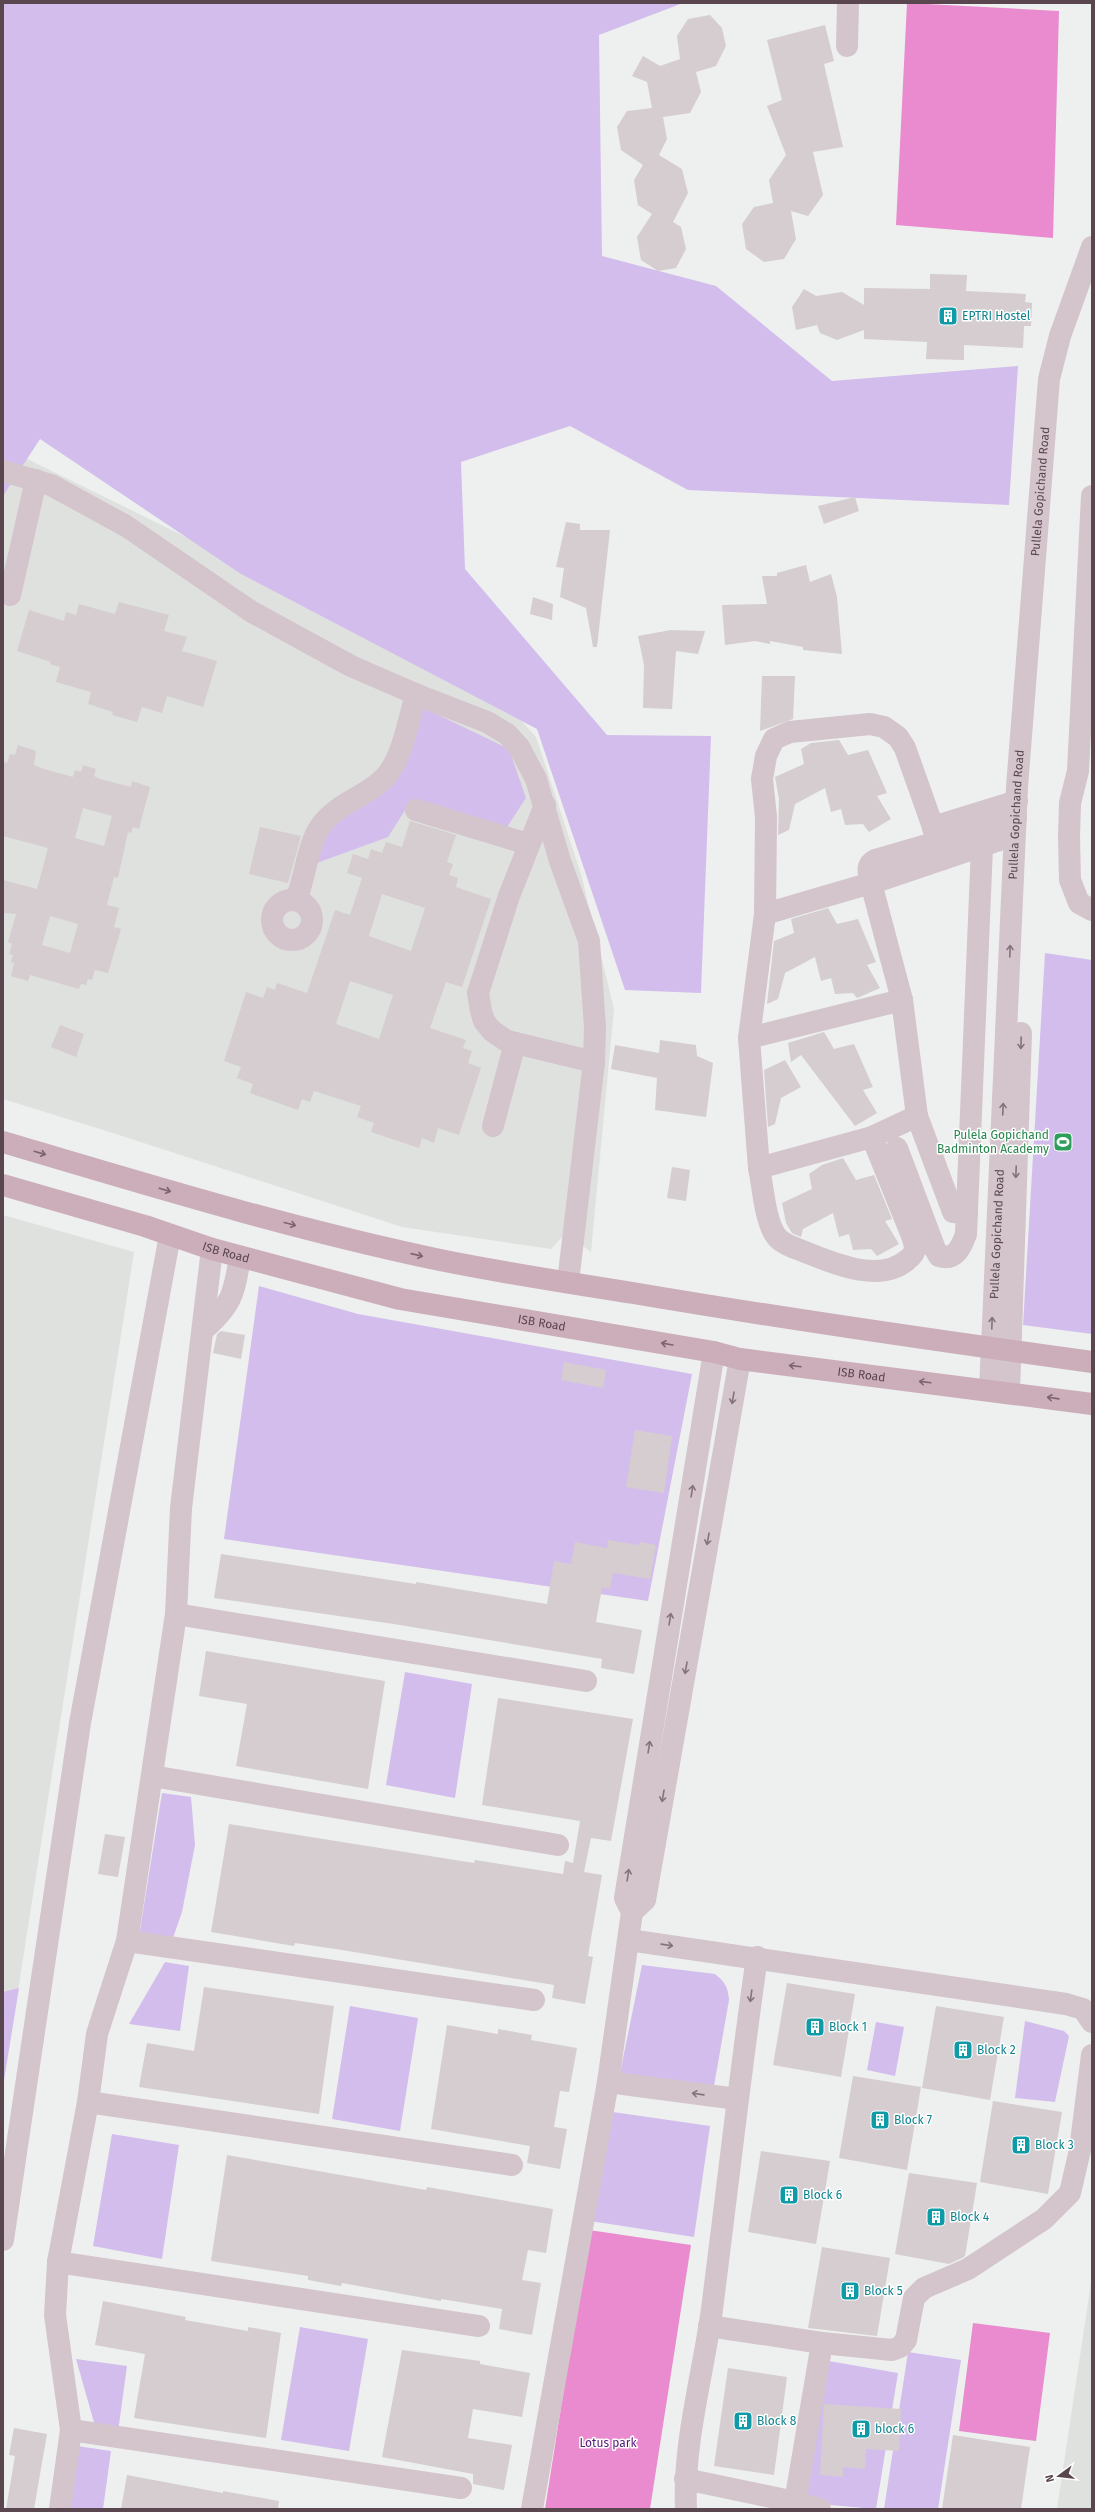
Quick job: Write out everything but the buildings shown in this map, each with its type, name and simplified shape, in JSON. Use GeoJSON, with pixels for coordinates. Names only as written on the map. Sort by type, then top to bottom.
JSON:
{"type":"FeatureCollection","features":[{"type":"Feature","properties":{"kind":"main road"},"geometry":{"type":"LineString","coordinates":[[3,1142],[228,1208],[329,1235],[442,1260],[770,1316],[1092,1362]]}},
{"type":"Feature","properties":{"kind":"main road","name":"ISB Road"},"geometry":{"type":"LineString","coordinates":[[3,1185],[212,1249],[400,1299],[714,1352],[740,1359],[1000,1391],[1092,1404]]}},
{"type":"Feature","properties":{"kind":"street"},"geometry":{"type":"LineString","coordinates":[[847,46],[848,3]]}},
{"type":"Feature","properties":{"kind":"street","name":"Pullela Gopichand Road"},"geometry":{"type":"LineString","coordinates":[[1000,1391],[1016,984],[1019,806],[1049,379],[1060,336],[1092,247]]}},
{"type":"Feature","properties":{"kind":"street","name":"Pullela Gopichand Road"},"geometry":{"type":"LineString","coordinates":[[1016,984],[1019,806],[1034,701],[1061,382],[1070,342],[1092,282]]}},
{"type":"Feature","properties":{"kind":"street"},"geometry":{"type":"LineString","coordinates":[[3,471],[51,485],[126,526],[252,612],[351,666],[487,722],[507,734],[519,747],[536,779],[545,805],[560,861],[589,941],[595,1028],[594,1062],[568,1282]]}},
{"type":"Feature","properties":{"kind":"street"},"geometry":{"type":"LineString","coordinates":[[10,595],[36,480]]}},
{"type":"Feature","properties":{"kind":"street"},"geometry":{"type":"LineString","coordinates":[[1091,509],[1085,772],[1070,803],[1070,880],[1079,903],[1092,910]]}},
{"type":"Feature","properties":{"kind":"street"},"geometry":{"type":"LineString","coordinates":[[296,900],[308,866],[313,839],[320,827],[336,809],[367,791],[387,775],[402,744],[416,694]]}},
{"type":"Feature","properties":{"kind":"street"},"geometry":{"type":"LineString","coordinates":[[872,1136],[915,1249],[912,1256],[902,1264],[890,1269],[873,1270],[853,1268],[829,1262],[786,1244],[776,1236],[770,1218],[759,1168],[749,1038],[766,914],[766,817],[762,779],[766,756],[774,739],[790,732],[870,724],[884,727],[898,737],[905,748],[938,843]]}},
{"type":"Feature","properties":{"kind":"street"},"geometry":{"type":"LineString","coordinates":[[545,805],[528,844],[478,993],[484,1021],[492,1031],[507,1041],[594,1062]]}},
{"type":"Feature","properties":{"kind":"street"},"geometry":{"type":"LineString","coordinates":[[967,1213],[953,1212],[917,1116],[902,1000],[876,881],[868,868],[871,862],[938,843],[1019,806]]}},
{"type":"Feature","properties":{"kind":"street"},"geometry":{"type":"LineString","coordinates":[[897,1148],[939,1256],[945,1258],[954,1255],[961,1249],[966,1234],[982,846],[1019,806]]}},
{"type":"Feature","properties":{"kind":"street"},"geometry":{"type":"LineString","coordinates":[[416,810],[528,844]]}},
{"type":"Feature","properties":{"kind":"street"},"geometry":{"type":"LineString","coordinates":[[938,843],[982,846]]}},
{"type":"Feature","properties":{"kind":"street"},"geometry":{"type":"LineString","coordinates":[[766,914],[876,881]]}},
{"type":"Feature","properties":{"kind":"street"},"geometry":{"type":"LineString","coordinates":[[749,1038],[902,1000]]}},
{"type":"Feature","properties":{"kind":"street"},"geometry":{"type":"LineString","coordinates":[[493,1126],[515,1043]]}},
{"type":"Feature","properties":{"kind":"street"},"geometry":{"type":"LineString","coordinates":[[759,1168],[872,1136],[917,1116]]}},
{"type":"Feature","properties":{"kind":"street"},"geometry":{"type":"LineString","coordinates":[[3,2240],[80,1723],[170,1235]]}},
{"type":"Feature","properties":{"kind":"street"},"geometry":{"type":"LineString","coordinates":[[60,2509],[71,2430],[54,2315],[58,2262],[88,2102],[97,2034],[127,1941],[176,1614],[182,1508],[212,1249]]}},
{"type":"Feature","properties":{"kind":"street"},"geometry":{"type":"LineString","coordinates":[[202,1330],[227,1307],[235,1288],[240,1257]]}},
{"type":"Feature","properties":{"kind":"street"},"geometry":{"type":"LineString","coordinates":[[532,2509],[608,2082],[632,1912],[624,1898],[714,1352]]}},
{"type":"Feature","properties":{"kind":"street"},"geometry":{"type":"LineString","coordinates":[[632,1912],[645,1900],[740,1359]]}},
{"type":"Feature","properties":{"kind":"street"},"geometry":{"type":"LineString","coordinates":[[176,1614],[586,1681]]}},
{"type":"Feature","properties":{"kind":"street"},"geometry":{"type":"LineString","coordinates":[[152,1776],[558,1845]]}},
{"type":"Feature","properties":{"kind":"street"},"geometry":{"type":"LineString","coordinates":[[629,1940],[1066,2004],[1083,2009],[1092,2022]]}},
{"type":"Feature","properties":{"kind":"street"},"geometry":{"type":"LineString","coordinates":[[127,1941],[534,2000]]}},
{"type":"Feature","properties":{"kind":"street"},"geometry":{"type":"LineString","coordinates":[[686,2509],[685,2479],[709,2326],[737,2100],[757,1958]]}},
{"type":"Feature","properties":{"kind":"street"},"geometry":{"type":"LineString","coordinates":[[709,2326],[822,2343],[892,2350],[900,2347],[906,2340],[914,2298],[924,2288],[968,2269],[1044,2220],[1070,2194],[1080,2150],[1092,2055]]}},
{"type":"Feature","properties":{"kind":"street"},"geometry":{"type":"LineString","coordinates":[[608,2082],[737,2100]]}},
{"type":"Feature","properties":{"kind":"street"},"geometry":{"type":"LineString","coordinates":[[88,2102],[512,2165]]}},
{"type":"Feature","properties":{"kind":"street"},"geometry":{"type":"LineString","coordinates":[[58,2262],[479,2326]]}},
{"type":"Feature","properties":{"kind":"street"},"geometry":{"type":"LineString","coordinates":[[795,2502],[822,2343]]}},
{"type":"Feature","properties":{"kind":"street"},"geometry":{"type":"LineString","coordinates":[[71,2430],[461,2488]]}},
{"type":"Feature","properties":{"kind":"street"},"geometry":{"type":"LineString","coordinates":[[685,2479],[795,2502],[820,2509]]}},
{"type":"Feature","properties":{"kind":"shaded area"},"geometry":{"type":"Polygon","coordinates":[[[3,3],[683,3],[599,35],[602,256],[716,286],[832,381],[1018,366],[1009,505],[688,490],[570,426],[461,462],[465,569],[607,735],[711,736],[701,993],[625,990],[537,729],[241,574],[40,439],[3,496],[3,3]]]}},
{"type":"Feature","properties":{"kind":"shaded area"},"geometry":{"type":"Polygon","coordinates":[[[907,3],[1059,11],[1053,238],[896,225],[907,3]]]}},
{"type":"Feature","properties":{"kind":"shaded area"},"geometry":{"type":"Polygon","coordinates":[[[3,447],[491,687],[536,737],[581,874],[614,1009],[591,1252],[566,1233],[551,1249],[402,1227],[3,1099],[3,447]]]}},
{"type":"Feature","properties":{"kind":"shaded area"},"geometry":{"type":"Polygon","coordinates":[[[424,708],[509,749],[526,798],[507,827],[411,801],[388,837],[314,864],[319,842],[347,811],[387,788],[424,708]]]}},
{"type":"Feature","properties":{"kind":"shaded area","name":"Pulela Gopichand Badminton Academy"},"geometry":{"type":"Polygon","coordinates":[[[1045,953],[1092,960],[1092,1334],[1023,1325],[1045,953]]]}},
{"type":"Feature","properties":{"kind":"shaded area"},"geometry":{"type":"Polygon","coordinates":[[[3,1215],[134,1252],[3,2086],[3,1215]]]}},
{"type":"Feature","properties":{"kind":"shaded area"},"geometry":{"type":"Polygon","coordinates":[[[259,1286],[358,1314],[692,1374],[648,1601],[224,1539],[259,1286]]]}},
{"type":"Feature","properties":{"kind":"shaded area"},"geometry":{"type":"Polygon","coordinates":[[[405,1672],[472,1684],[455,1798],[386,1785],[405,1672]]]}},
{"type":"Feature","properties":{"kind":"shaded area"},"geometry":{"type":"Polygon","coordinates":[[[162,1793],[191,1797],[195,1845],[182,1912],[173,1938],[139,1936],[162,1793]]]}},
{"type":"Feature","properties":{"kind":"shaded area"},"geometry":{"type":"Polygon","coordinates":[[[165,1962],[189,1966],[180,2031],[129,2024],[165,1962]]]}},
{"type":"Feature","properties":{"kind":"shaded area"},"geometry":{"type":"Polygon","coordinates":[[[642,1965],[715,1974],[725,1985],[729,2000],[714,2086],[620,2073],[642,1965]]]}},
{"type":"Feature","properties":{"kind":"shaded area"},"geometry":{"type":"Polygon","coordinates":[[[19,1988],[3,2086],[3,1992],[19,1988]]]}},
{"type":"Feature","properties":{"kind":"shaded area"},"geometry":{"type":"Polygon","coordinates":[[[350,2006],[418,2018],[400,2131],[332,2119],[350,2006]]]}},
{"type":"Feature","properties":{"kind":"shaded area"},"geometry":{"type":"Polygon","coordinates":[[[1025,2021],[1064,2031],[1069,2036],[1055,2102],[1015,2098],[1025,2021]]]}},
{"type":"Feature","properties":{"kind":"shaded area"},"geometry":{"type":"Polygon","coordinates":[[[876,2022],[904,2027],[895,2076],[867,2070],[876,2022]]]}},
{"type":"Feature","properties":{"kind":"shaded area"},"geometry":{"type":"Polygon","coordinates":[[[606,2111],[710,2126],[694,2237],[590,2221],[606,2111]]]}},
{"type":"Feature","properties":{"kind":"shaded area"},"geometry":{"type":"Polygon","coordinates":[[[112,2134],[179,2145],[162,2259],[93,2246],[112,2134]]]}},
{"type":"Feature","properties":{"kind":"shaded area","name":"Lotus park"},"geometry":{"type":"Polygon","coordinates":[[[589,2230],[691,2245],[650,2509],[545,2509],[589,2230]]]}},
{"type":"Feature","properties":{"kind":"shaded area"},"geometry":{"type":"Polygon","coordinates":[[[1092,2276],[1092,2509],[1057,2509],[1092,2276]]]}},
{"type":"Feature","properties":{"kind":"shaded area"},"geometry":{"type":"Polygon","coordinates":[[[973,2323],[1050,2333],[1036,2441],[959,2431],[973,2323]]]}},
{"type":"Feature","properties":{"kind":"shaded area"},"geometry":{"type":"Polygon","coordinates":[[[300,2327],[368,2339],[349,2451],[281,2440],[300,2327]]]}},
{"type":"Feature","properties":{"kind":"shaded area"},"geometry":{"type":"Polygon","coordinates":[[[908,2352],[961,2360],[938,2509],[884,2509],[908,2352]]]}},
{"type":"Feature","properties":{"kind":"shaded area"},"geometry":{"type":"Polygon","coordinates":[[[76,2359],[127,2366],[118,2432],[95,2426],[76,2359]]]}},
{"type":"Feature","properties":{"kind":"shaded area"},"geometry":{"type":"Polygon","coordinates":[[[823,2360],[898,2373],[876,2509],[795,2502],[823,2360]]]}},
{"type":"Feature","properties":{"kind":"shaded area"},"geometry":{"type":"Polygon","coordinates":[[[77,2446],[111,2451],[103,2509],[68,2509],[77,2446]]]}},
{"type":"Feature","properties":{"kind":"place","name":"EPTRI Hostel"},"geometry":{"type":"Point","coordinates":[948,316]}},
{"type":"Feature","properties":{"kind":"place","name":"Pulela Gopichand Badminton Academy"},"geometry":{"type":"Point","coordinates":[1063,1142]}},
{"type":"Feature","properties":{"kind":"place","name":"Block 1"},"geometry":{"type":"Point","coordinates":[815,2027]}},
{"type":"Feature","properties":{"kind":"place","name":"Block 2"},"geometry":{"type":"Point","coordinates":[963,2050]}},
{"type":"Feature","properties":{"kind":"place","name":"Block 7"},"geometry":{"type":"Point","coordinates":[880,2120]}},
{"type":"Feature","properties":{"kind":"place","name":"Block 3"},"geometry":{"type":"Point","coordinates":[1021,2145]}},
{"type":"Feature","properties":{"kind":"place","name":"Block 6"},"geometry":{"type":"Point","coordinates":[789,2195]}},
{"type":"Feature","properties":{"kind":"place","name":"Block 4"},"geometry":{"type":"Point","coordinates":[936,2217]}},
{"type":"Feature","properties":{"kind":"place","name":"Block 5"},"geometry":{"type":"Point","coordinates":[850,2291]}},
{"type":"Feature","properties":{"kind":"place","name":"Block 8"},"geometry":{"type":"Point","coordinates":[743,2421]}},
{"type":"Feature","properties":{"kind":"place","name":"block 6"},"geometry":{"type":"Point","coordinates":[861,2429]}}]}
